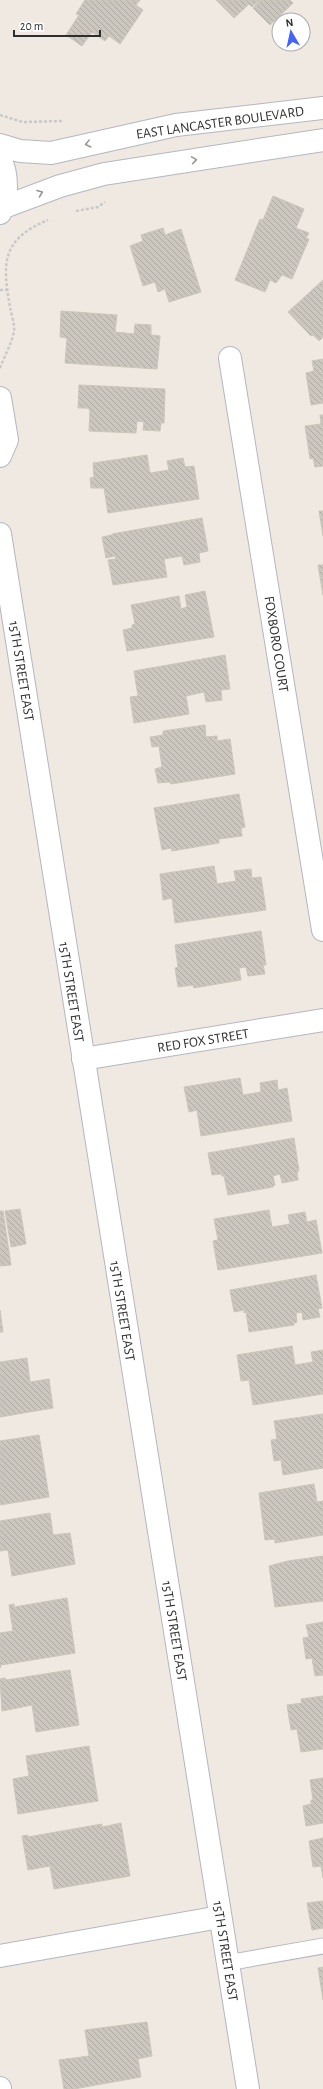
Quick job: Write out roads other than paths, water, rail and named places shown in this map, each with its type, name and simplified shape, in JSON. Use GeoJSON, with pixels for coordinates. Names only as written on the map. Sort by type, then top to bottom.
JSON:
{"type":"FeatureCollection","features":[{"type":"Feature","properties":{"kind":"street","name":"EAST LANCASTER BOULEVARD"},"geometry":{"type":"LineString","coordinates":[[0,145],[20,151],[51,153],[176,125],[323,108]]}},
{"type":"Feature","properties":{"kind":"street"},"geometry":{"type":"LineString","coordinates":[[2,210],[60,186],[104,174],[323,140]]}},
{"type":"Feature","properties":{"kind":"street"},"geometry":{"type":"LineString","coordinates":[[0,159],[6,184],[2,210]]}},
{"type":"Feature","properties":{"kind":"street","name":"FOXBORO COURT"},"geometry":{"type":"LineString","coordinates":[[230,358],[323,930]]}},
{"type":"Feature","properties":{"kind":"street"},"geometry":{"type":"LineString","coordinates":[[0,398],[7,440],[0,456]]}},
{"type":"Feature","properties":{"kind":"street","name":"15TH STREET EAST"},"geometry":{"type":"LineString","coordinates":[[0,534],[248,2089]]}},
{"type":"Feature","properties":{"kind":"street","name":"RED FOX STREET"},"geometry":{"type":"LineString","coordinates":[[83,1059],[323,1020]]}},
{"type":"Feature","properties":{"kind":"street"},"geometry":{"type":"LineString","coordinates":[[0,1956],[220,1917]]}},
{"type":"Feature","properties":{"kind":"lane"},"geometry":{"type":"LineString","coordinates":[[227,1963],[323,1946]]}}]}
